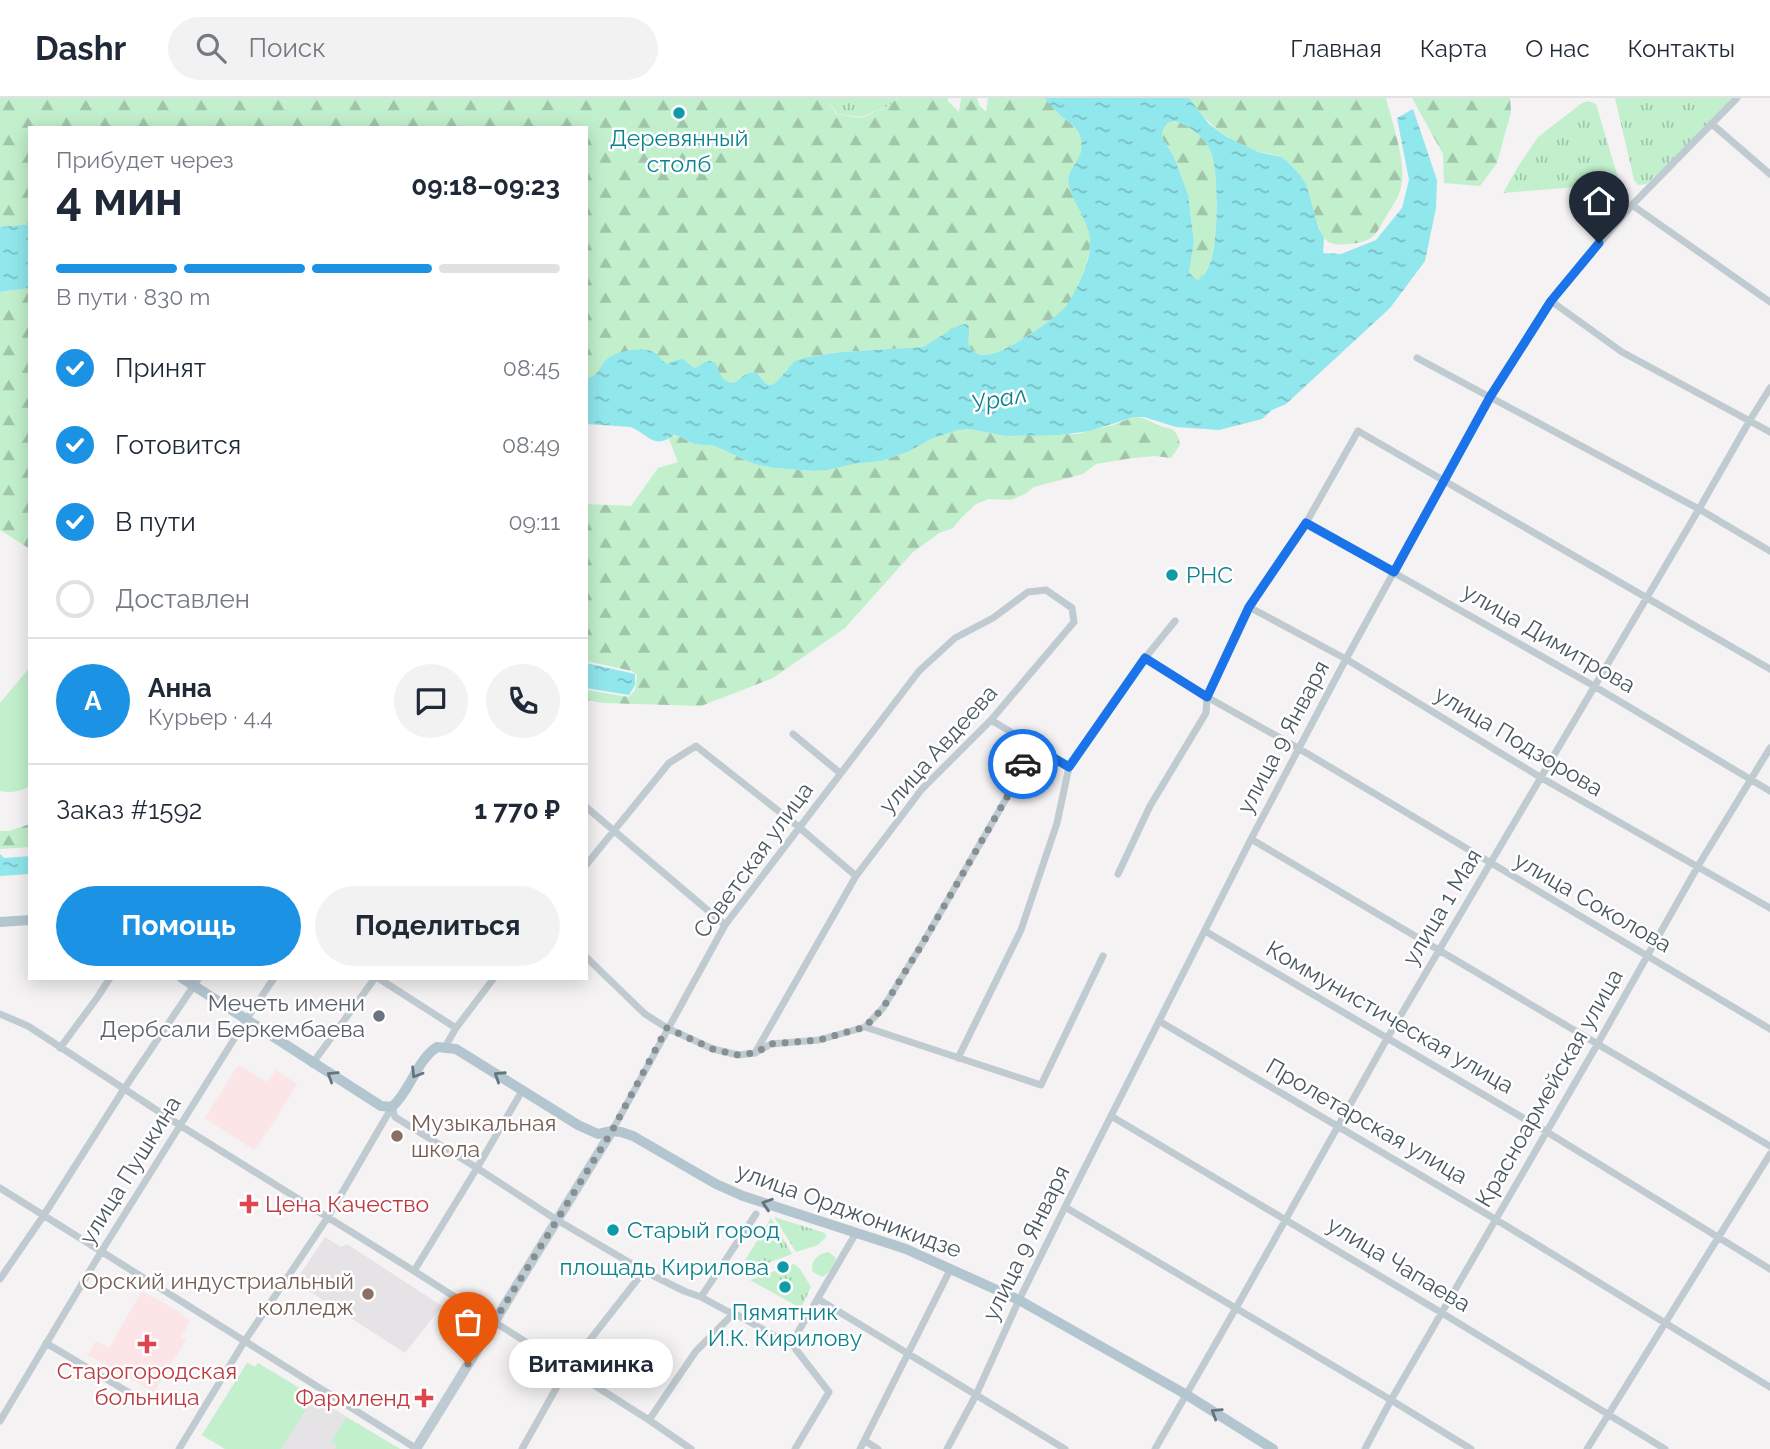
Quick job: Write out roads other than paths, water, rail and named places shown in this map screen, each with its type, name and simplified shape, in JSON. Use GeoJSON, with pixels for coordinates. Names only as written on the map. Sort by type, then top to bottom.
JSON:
{"type":"FeatureCollection","features":[{"type":"Feature","properties":{"kind":"main road"},"geometry":{"type":"LineString","coordinates":[[0,922],[28,920]]}},
{"type":"Feature","properties":{"kind":"main road"},"geometry":{"type":"LineString","coordinates":[[197,982],[246,1020],[381,1106],[391,1107],[400,1100],[429,1052],[437,1047],[445,1047]]}},
{"type":"Feature","properties":{"kind":"main road","name":"улица Орджоникидзе"},"geometry":{"type":"LineString","coordinates":[[445,1047],[462,1052],[578,1125],[598,1134],[612,1131],[633,1136],[716,1184],[743,1196],[906,1249],[1018,1300],[1187,1395],[1273,1449]]}},
{"type":"Feature","properties":{"kind":"street","name":"улица 9 Января"},"geometry":{"type":"LineString","coordinates":[[947,1449],[976,1395],[1018,1300],[1251,839],[1490,397],[1551,301],[1632,205],[1737,98]]}},
{"type":"Feature","properties":{"kind":"street"},"geometry":{"type":"LineString","coordinates":[[1713,124],[1770,174]]}},
{"type":"Feature","properties":{"kind":"street"},"geometry":{"type":"LineString","coordinates":[[1632,205],[1770,302]]}},
{"type":"Feature","properties":{"kind":"street"},"geometry":{"type":"LineString","coordinates":[[1551,301],[1622,352],[1770,432]]}},
{"type":"Feature","properties":{"kind":"street"},"geometry":{"type":"LineString","coordinates":[[1417,358],[1699,509],[1770,551]]}},
{"type":"Feature","properties":{"kind":"street","name":"улица 1 Мая"},"geometry":{"type":"LineString","coordinates":[[1155,1449],[1388,1037],[1770,388]]}},
{"type":"Feature","properties":{"kind":"street"},"geometry":{"type":"LineString","coordinates":[[1118,874],[1150,806],[1206,713],[1207,697],[1249,607],[1306,523],[1358,431],[1770,668]]}},
{"type":"Feature","properties":{"kind":"street","name":"улица Димитрова"},"geometry":{"type":"LineString","coordinates":[[1306,523],[1594,686],[1770,791]]}},
{"type":"Feature","properties":{"kind":"street","name":"Советская улица"},"geometry":{"type":"LineString","coordinates":[[416,1449],[612,1131],[725,925],[919,671],[955,638],[992,618],[1028,592],[1046,590],[1073,608],[1074,622]]}},
{"type":"Feature","properties":{"kind":"street","name":"улица Подзорова"},"geometry":{"type":"LineString","coordinates":[[1249,607],[1346,659],[1540,777],[1770,908]]}},
{"type":"Feature","properties":{"kind":"street"},"geometry":{"type":"LineString","coordinates":[[958,1058],[1021,930],[1057,823],[1069,767],[1145,658],[1175,621]]}},
{"type":"Feature","properties":{"kind":"street","name":"улица Авдеева"},"geometry":{"type":"LineString","coordinates":[[755,1053],[856,876],[922,789],[991,720],[1074,622]]}},
{"type":"Feature","properties":{"kind":"street","name":"улица Соколова"},"geometry":{"type":"LineString","coordinates":[[1145,658],[1770,1029]]}},
{"type":"Feature","properties":{"kind":"street"},"geometry":{"type":"LineString","coordinates":[[991,720],[1069,767]]}},
{"type":"Feature","properties":{"kind":"street"},"geometry":{"type":"LineString","coordinates":[[793,734],[840,773]]}},
{"type":"Feature","properties":{"kind":"street"},"geometry":{"type":"LineString","coordinates":[[588,959],[645,1014],[667,1028],[713,1049],[738,1055],[755,1053],[771,1044],[819,1040],[865,1027],[883,1008],[924,941],[1018,778],[1030,744]]}},
{"type":"Feature","properties":{"kind":"street"},"geometry":{"type":"LineString","coordinates":[[588,862],[669,764],[696,746],[856,876]]}},
{"type":"Feature","properties":{"kind":"street","name":"Красноармейская улица"},"geometry":{"type":"LineString","coordinates":[[1365,1449],[1495,1219],[1770,748]]}},
{"type":"Feature","properties":{"kind":"street"},"geometry":{"type":"LineString","coordinates":[[588,809],[725,925]]}},
{"type":"Feature","properties":{"kind":"street"},"geometry":{"type":"LineString","coordinates":[[1251,839],[1770,1146]]}},
{"type":"Feature","properties":{"kind":"street","name":"Коммунистическая улица"},"geometry":{"type":"LineString","coordinates":[[1205,931],[1547,1132],[1770,1269]]}},
{"type":"Feature","properties":{"kind":"street"},"geometry":{"type":"LineString","coordinates":[[865,1027],[1041,1085],[1103,956]]}},
{"type":"Feature","properties":{"kind":"street"},"geometry":{"type":"LineString","coordinates":[[60,1048],[109,980]]}},
{"type":"Feature","properties":{"kind":"street","name":"улица Пушкина"},"geometry":{"type":"LineString","coordinates":[[0,1421],[101,1252],[273,980]]}},
{"type":"Feature","properties":{"kind":"street"},"geometry":{"type":"LineString","coordinates":[[312,1063],[375,980]]}},
{"type":"Feature","properties":{"kind":"street"},"geometry":{"type":"LineString","coordinates":[[380,980],[456,1028]]}},
{"type":"Feature","properties":{"kind":"street"},"geometry":{"type":"LineString","coordinates":[[445,1047],[492,980]]}},
{"type":"Feature","properties":{"kind":"street"},"geometry":{"type":"LineString","coordinates":[[0,1279],[197,982]]}},
{"type":"Feature","properties":{"kind":"street"},"geometry":{"type":"LineString","coordinates":[[0,1014],[28,1026],[691,1449]]}},
{"type":"Feature","properties":{"kind":"street","name":"Пролетарская улица"},"geometry":{"type":"LineString","coordinates":[[1159,1021],[1667,1322],[1770,1387]]}},
{"type":"Feature","properties":{"kind":"street"},"geometry":{"type":"LineString","coordinates":[[414,1270],[522,1091]]}},
{"type":"Feature","properties":{"kind":"street"},"geometry":{"type":"LineString","coordinates":[[391,1107],[395,1117],[557,1220],[644,1271],[734,1313],[794,1347],[829,1392],[795,1449]]}},
{"type":"Feature","properties":{"kind":"street"},"geometry":{"type":"LineString","coordinates":[[179,1449],[244,1342],[328,1217],[391,1107]]}},
{"type":"Feature","properties":{"kind":"street","name":"улица Чапаева"},"geometry":{"type":"LineString","coordinates":[[1111,1116],[1285,1218],[1665,1449]]}},
{"type":"Feature","properties":{"kind":"street"},"geometry":{"type":"LineString","coordinates":[[1587,1449],[1770,1154]]}},
{"type":"Feature","properties":{"kind":"street"},"geometry":{"type":"LineString","coordinates":[[0,1188],[416,1449]]}},
{"type":"Feature","properties":{"kind":"street"},"geometry":{"type":"LineString","coordinates":[[1065,1207],[1471,1449]]}},
{"type":"Feature","properties":{"kind":"street"},"geometry":{"type":"LineString","coordinates":[[701,1297],[756,1214]]}},
{"type":"Feature","properties":{"kind":"street"},"geometry":{"type":"LineString","coordinates":[[794,1347],[798,1332],[856,1233]]}},
{"type":"Feature","properties":{"kind":"street"},"geometry":{"type":"LineString","coordinates":[[860,1449],[951,1268]]}},
{"type":"Feature","properties":{"kind":"street"},"geometry":{"type":"LineString","coordinates":[[522,1449],[567,1369],[644,1271]]}},
{"type":"Feature","properties":{"kind":"street"},"geometry":{"type":"LineString","coordinates":[[818,1299],[1065,1449]]}},
{"type":"Feature","properties":{"kind":"street"},"geometry":{"type":"LineString","coordinates":[[649,1420],[696,1351],[734,1313]]}},
{"type":"Feature","properties":{"kind":"street"},"geometry":{"type":"LineString","coordinates":[[46,1343],[138,1398]]}},
{"type":"Feature","properties":{"kind":"street"},"geometry":{"type":"LineString","coordinates":[[865,1441],[878,1449]]}},
{"type":"Feature","properties":{"kind":"water","name":"Урал"},"geometry":{"type":"Polygon","coordinates":[[[1045,98],[1189,98],[1209,124],[1227,137],[1258,152],[1287,161],[1306,184],[1324,238],[1323,253],[1341,254],[1376,240],[1402,208],[1409,180],[1397,118],[1413,109],[1437,180],[1436,208],[1425,261],[1390,308],[1286,404],[1272,410],[1262,419],[1219,430],[1176,427],[1144,417],[1134,417],[1090,431],[1059,435],[1006,436],[969,429],[958,430],[881,461],[814,471],[754,464],[715,446],[694,444],[679,436],[656,441],[631,427],[588,424],[588,378],[595,375],[610,357],[626,351],[650,351],[667,364],[683,359],[694,368],[710,361],[714,362],[721,376],[728,382],[734,383],[745,375],[757,373],[769,385],[774,384],[795,361],[841,352],[923,347],[964,324],[968,325],[972,350],[979,354],[999,352],[1020,341],[1067,305],[1078,285],[1089,253],[1088,229],[1069,186],[1070,173],[1082,148],[1081,141],[1074,127],[1045,98]],[[1174,121],[1168,123],[1162,133],[1188,194],[1194,242],[1189,272],[1199,280],[1211,261],[1215,237],[1217,206],[1214,162],[1205,142],[1185,125],[1174,121]]]}},
{"type":"Feature","properties":{"kind":"water"},"geometry":{"type":"Polygon","coordinates":[[[28,224],[28,288],[0,292],[0,227],[28,224]]]}},
{"type":"Feature","properties":{"kind":"water"},"geometry":{"type":"Polygon","coordinates":[[[588,663],[635,674],[635,685],[629,695],[588,688],[588,663]]]}},
{"type":"Feature","properties":{"kind":"water"},"geometry":{"type":"Polygon","coordinates":[[[0,854],[4,858],[28,856],[28,874],[0,876],[0,854]]]}},
{"type":"Feature","properties":{"kind":"place","name":"Деревянный столб"},"geometry":{"type":"Point","coordinates":[679,113]}},
{"type":"Feature","properties":{"kind":"place","name":"РНС"},"geometry":{"type":"Point","coordinates":[1172,575]}},
{"type":"Feature","properties":{"kind":"place","name":"Мечеть имени Дербсали Беркембаева"},"geometry":{"type":"Point","coordinates":[379,1016]}},
{"type":"Feature","properties":{"kind":"place","name":"Музыкальная школа"},"geometry":{"type":"Point","coordinates":[397,1136]}},
{"type":"Feature","properties":{"kind":"place","name":"Цена Качество"},"geometry":{"type":"Point","coordinates":[249,1204]}},
{"type":"Feature","properties":{"kind":"place","name":"Старый город"},"geometry":{"type":"Point","coordinates":[613,1230]}},
{"type":"Feature","properties":{"kind":"place","name":"площадь Кирилова"},"geometry":{"type":"Point","coordinates":[783,1267]}},
{"type":"Feature","properties":{"kind":"place","name":"Пямятник И.К. Кирилову"},"geometry":{"type":"Point","coordinates":[785,1287]}},
{"type":"Feature","properties":{"kind":"place","name":"Орский индустриальный колледж"},"geometry":{"type":"Point","coordinates":[368,1294]}},
{"type":"Feature","properties":{"kind":"place","name":"Старогородская больница"},"geometry":{"type":"Point","coordinates":[147,1344]}},
{"type":"Feature","properties":{"kind":"place","name":"Витаминка"},"geometry":{"type":"Point","coordinates":[468,1364]}},
{"type":"Feature","properties":{"kind":"place","name":"Фармленд"},"geometry":{"type":"Point","coordinates":[424,1398]}}]}
